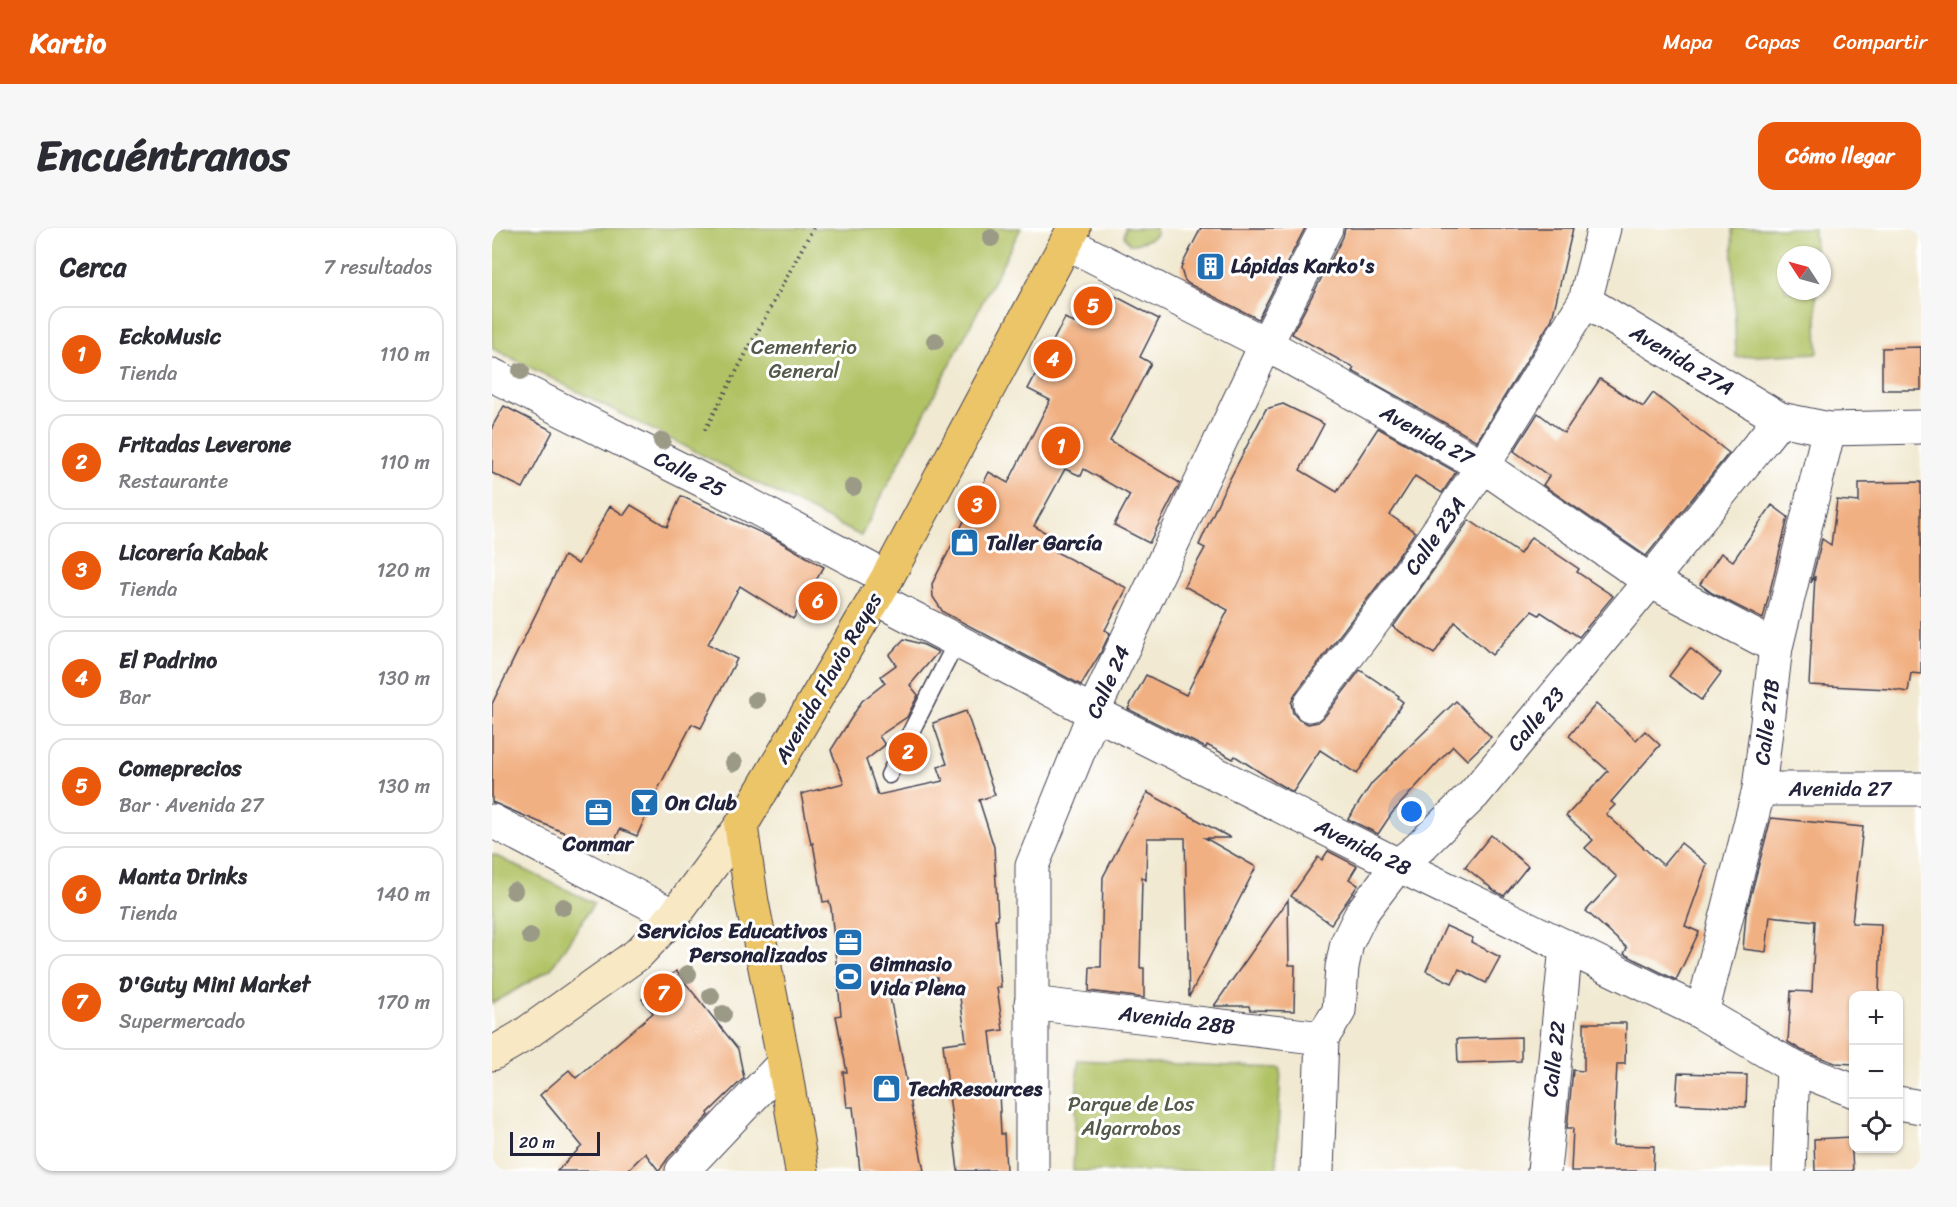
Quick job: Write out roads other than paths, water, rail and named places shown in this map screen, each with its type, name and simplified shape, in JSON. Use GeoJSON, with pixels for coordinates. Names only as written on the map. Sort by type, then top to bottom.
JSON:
{"type":"FeatureCollection","features":[{"type":"Feature","properties":{"kind":"main road","name":"Avenida Flavio Reyes"},"geometry":{"type":"LineString","coordinates":[[492,1054],[521,1037],[638,954],[674,916],[741,826],[881,588],[1071,235]]}},
{"type":"Feature","properties":{"kind":"main road"},"geometry":{"type":"LineString","coordinates":[[741,826],[752,902],[784,1064],[802,1171]]}},
{"type":"Feature","properties":{"kind":"street","name":"Calle 24"},"geometry":{"type":"LineString","coordinates":[[1032,1171],[1032,866],[1093,712],[1266,344],[1326,228]]}},
{"type":"Feature","properties":{"kind":"street","name":"Calle 23A"},"geometry":{"type":"LineString","coordinates":[[1310,705],[1396,592],[1483,466],[1585,301],[1604,228]]}},
{"type":"Feature","properties":{"kind":"street","name":"Avenida 27"},"geometry":{"type":"LineString","coordinates":[[1071,235],[1483,466],[1650,581],[1776,647]]}},
{"type":"Feature","properties":{"kind":"street","name":"Avenida 27A"},"geometry":{"type":"LineString","coordinates":[[1585,301],[1780,419]]}},
{"type":"Feature","properties":{"kind":"street","name":"Calle 25"},"geometry":{"type":"LineString","coordinates":[[492,375],[708,483],[881,588]]}},
{"type":"Feature","properties":{"kind":"street"},"geometry":{"type":"LineString","coordinates":[[1780,419],[1829,429],[1921,427]]}},
{"type":"Feature","properties":{"kind":"street","name":"Calle 23"},"geometry":{"type":"LineString","coordinates":[[1322,1038],[1339,1011],[1342,967],[1347,943],[1362,912],[1398,865],[1419,848],[1474,794],[1780,419]]}},
{"type":"Feature","properties":{"kind":"street","name":"Calle 21B"},"geometry":{"type":"LineString","coordinates":[[1702,1013],[1759,789],[1776,647],[1829,429]]}},
{"type":"Feature","properties":{"kind":"street","name":"Avenida 28"},"geometry":{"type":"LineString","coordinates":[[881,588],[957,641],[1093,712],[1398,865],[1702,1013],[1793,1066],[1849,1089]]}},
{"type":"Feature","properties":{"kind":"street","name":"Avenida 27"},"geometry":{"type":"LineString","coordinates":[[1759,789],[1921,789]]}},
{"type":"Feature","properties":{"kind":"street"},"geometry":{"type":"LineString","coordinates":[[492,821],[674,916]]}},
{"type":"Feature","properties":{"kind":"street","name":"Calle 22"},"geometry":{"type":"LineString","coordinates":[[1544,1171],[1566,946]]}},
{"type":"Feature","properties":{"kind":"street","name":"Avenida 28B"},"geometry":{"type":"LineString","coordinates":[[1031,1003],[1322,1038]]}},
{"type":"Feature","properties":{"kind":"street"},"geometry":{"type":"LineString","coordinates":[[1317,1171],[1322,1038]]}},
{"type":"Feature","properties":{"kind":"street"},"geometry":{"type":"LineString","coordinates":[[682,1171],[784,1064]]}},
{"type":"Feature","properties":{"kind":"street"},"geometry":{"type":"LineString","coordinates":[[1789,1171],[1793,1066]]}},
{"type":"Feature","properties":{"kind":"street"},"geometry":{"type":"LineString","coordinates":[[1903,1104],[1921,1107]]}},
{"type":"Feature","properties":{"kind":"lane"},"geometry":{"type":"LineString","coordinates":[[889,775],[957,641]]}},
{"type":"Feature","properties":{"kind":"place","name":"Lápidas Karko's"},"geometry":{"type":"Point","coordinates":[1210,266]}},
{"type":"Feature","properties":{"kind":"place","name":"Comeprecios"},"geometry":{"type":"Point","coordinates":[1093,306]}},
{"type":"Feature","properties":{"kind":"place","name":"El Padrino"},"geometry":{"type":"Point","coordinates":[1053,359]}},
{"type":"Feature","properties":{"kind":"place","name":"EckoMusic"},"geometry":{"type":"Point","coordinates":[1061,446]}},
{"type":"Feature","properties":{"kind":"place","name":"Licorería Kabak"},"geometry":{"type":"Point","coordinates":[977,505]}},
{"type":"Feature","properties":{"kind":"place","name":"Taller García"},"geometry":{"type":"Point","coordinates":[965,543]}},
{"type":"Feature","properties":{"kind":"place","name":"Manta Drinks"},"geometry":{"type":"Point","coordinates":[818,601]}},
{"type":"Feature","properties":{"kind":"place","name":"Fritadas Leverone"},"geometry":{"type":"Point","coordinates":[908,752]}},
{"type":"Feature","properties":{"kind":"place","name":"On Club"},"geometry":{"type":"Point","coordinates":[644,803]}},
{"type":"Feature","properties":{"kind":"place","name":"Conmar"},"geometry":{"type":"Point","coordinates":[598,813]}},
{"type":"Feature","properties":{"kind":"place","name":"Servicios Educativos Personalizados"},"geometry":{"type":"Point","coordinates":[848,943]}},
{"type":"Feature","properties":{"kind":"place","name":"Gimnasio Vida Plena"},"geometry":{"type":"Point","coordinates":[849,976]}},
{"type":"Feature","properties":{"kind":"place","name":"D'Guty Mini Market"},"geometry":{"type":"Point","coordinates":[663,993]}},
{"type":"Feature","properties":{"kind":"place","name":"TechResources"},"geometry":{"type":"Point","coordinates":[887,1089]}},
{"type":"Feature","properties":{"kind":"park label","name":"Cementerio General"},"geometry":{"type":"Point","coordinates":[804,359]}},
{"type":"Feature","properties":{"kind":"park label","name":"Parque de Los Algarrobos"},"geometry":{"type":"Point","coordinates":[1131,1116]}}]}
